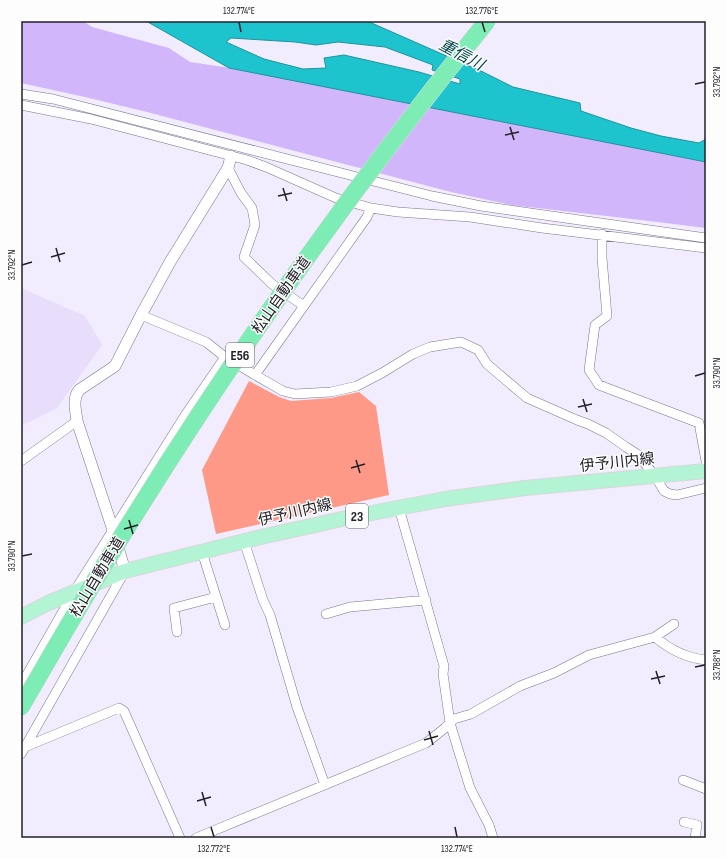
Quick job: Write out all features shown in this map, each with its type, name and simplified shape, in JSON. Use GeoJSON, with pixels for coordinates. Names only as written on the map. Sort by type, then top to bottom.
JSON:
{"type":"FeatureCollection","features":[{"type":"Feature","properties":{"kind":"highway","name":"松山自動車道"},"geometry":{"type":"LineString","coordinates":[[21,707],[135,515],[224,378],[317,244],[397,136],[487,21]]}},
{"type":"Feature","properties":{"kind":"main road","name":"伊予川内線"},"geometry":{"type":"LineString","coordinates":[[21,617],[74,592],[125,571],[244,541],[356,516],[445,499],[525,488],[706,471]]}},
{"type":"Feature","properties":{"kind":"street"},"geometry":{"type":"LineString","coordinates":[[21,94],[53,99],[432,196],[481,206],[706,238]]}},
{"type":"Feature","properties":{"kind":"street"},"geometry":{"type":"LineString","coordinates":[[21,105],[91,119],[247,160],[336,198],[371,208],[398,212],[470,217],[542,228],[602,234],[706,248]]}},
{"type":"Feature","properties":{"kind":"street"},"geometry":{"type":"LineString","coordinates":[[23,751],[125,571],[77,421],[75,395],[79,390],[115,366],[170,262],[228,168],[231,156]]}},
{"type":"Feature","properties":{"kind":"street"},"geometry":{"type":"LineString","coordinates":[[228,168],[241,193],[252,208],[255,224],[244,257],[272,284],[304,306]]}},
{"type":"Feature","properties":{"kind":"street"},"geometry":{"type":"LineString","coordinates":[[255,375],[367,217],[371,208]]}},
{"type":"Feature","properties":{"kind":"street"},"geometry":{"type":"LineString","coordinates":[[602,234],[602,258],[607,316],[595,326],[589,370],[599,385],[699,423],[706,462]]}},
{"type":"Feature","properties":{"kind":"street"},"geometry":{"type":"LineString","coordinates":[[141,315],[206,342],[224,358],[283,391],[295,394],[331,392],[357,386],[419,352],[430,348],[461,342],[478,350],[487,364],[527,398],[606,433],[637,454],[655,476],[664,491],[676,495],[706,488]]}},
{"type":"Feature","properties":{"kind":"street"},"geometry":{"type":"LineString","coordinates":[[21,685],[74,592],[186,414],[224,358]]}},
{"type":"Feature","properties":{"kind":"street"},"geometry":{"type":"LineString","coordinates":[[21,461],[77,421]]}},
{"type":"Feature","properties":{"kind":"street"},"geometry":{"type":"LineString","coordinates":[[399,508],[444,666],[443,674],[450,723],[470,788],[489,825],[493,838]]}},
{"type":"Feature","properties":{"kind":"street"},"geometry":{"type":"LineString","coordinates":[[244,541],[263,600],[270,615],[297,707],[325,785]]}},
{"type":"Feature","properties":{"kind":"street"},"geometry":{"type":"LineString","coordinates":[[202,552],[225,625]]}},
{"type":"Feature","properties":{"kind":"street"},"geometry":{"type":"LineString","coordinates":[[177,632],[174,608],[216,596]]}},
{"type":"Feature","properties":{"kind":"street"},"geometry":{"type":"LineString","coordinates":[[326,614],[350,607],[426,600]]}},
{"type":"Feature","properties":{"kind":"street"},"geometry":{"type":"LineString","coordinates":[[196,838],[426,743],[454,719],[471,714],[520,686],[554,673],[582,658],[655,637],[674,624]]}},
{"type":"Feature","properties":{"kind":"street"},"geometry":{"type":"LineString","coordinates":[[655,637],[664,645],[673,650],[698,659],[706,660]]}},
{"type":"Feature","properties":{"kind":"street"},"geometry":{"type":"LineString","coordinates":[[23,751],[119,708],[124,711],[180,838]]}},
{"type":"Feature","properties":{"kind":"street"},"geometry":{"type":"LineString","coordinates":[[683,780],[706,789]]}},
{"type":"Feature","properties":{"kind":"street"},"geometry":{"type":"LineString","coordinates":[[684,822],[697,825],[695,838]]}},
{"type":"Feature","properties":{"kind":"shaded area"},"geometry":{"type":"Polygon","coordinates":[[[21,21],[83,21],[92,27],[169,48],[190,62],[237,69],[363,93],[706,162],[706,228],[511,205],[451,192],[147,112],[21,83],[21,21]]]}},
{"type":"Feature","properties":{"kind":"shaded area"},"geometry":{"type":"Polygon","coordinates":[[[21,288],[85,316],[102,345],[57,408],[21,426],[21,288]]]}},
{"type":"Feature","properties":{"kind":"water"},"geometry":{"type":"Polygon","coordinates":[[[146,21],[367,21],[483,72],[513,87],[580,103],[581,111],[631,128],[661,136],[699,143],[706,139],[706,162],[229,68],[146,21]],[[231,38],[226,42],[264,59],[303,69],[326,68],[324,58],[344,55],[419,72],[460,84],[460,79],[432,70],[433,65],[385,47],[338,42],[316,45],[295,42],[231,38]]]}},
{"type":"Feature","properties":{"kind":"building"},"geometry":{"type":"Polygon","coordinates":[[[249,381],[279,397],[291,401],[331,398],[359,392],[376,406],[389,495],[216,534],[202,470],[249,381]]]}},
{"type":"Feature","properties":{"kind":"water label","name":"重信川"},"geometry":{"type":"Point","coordinates":[462,54]}}]}
